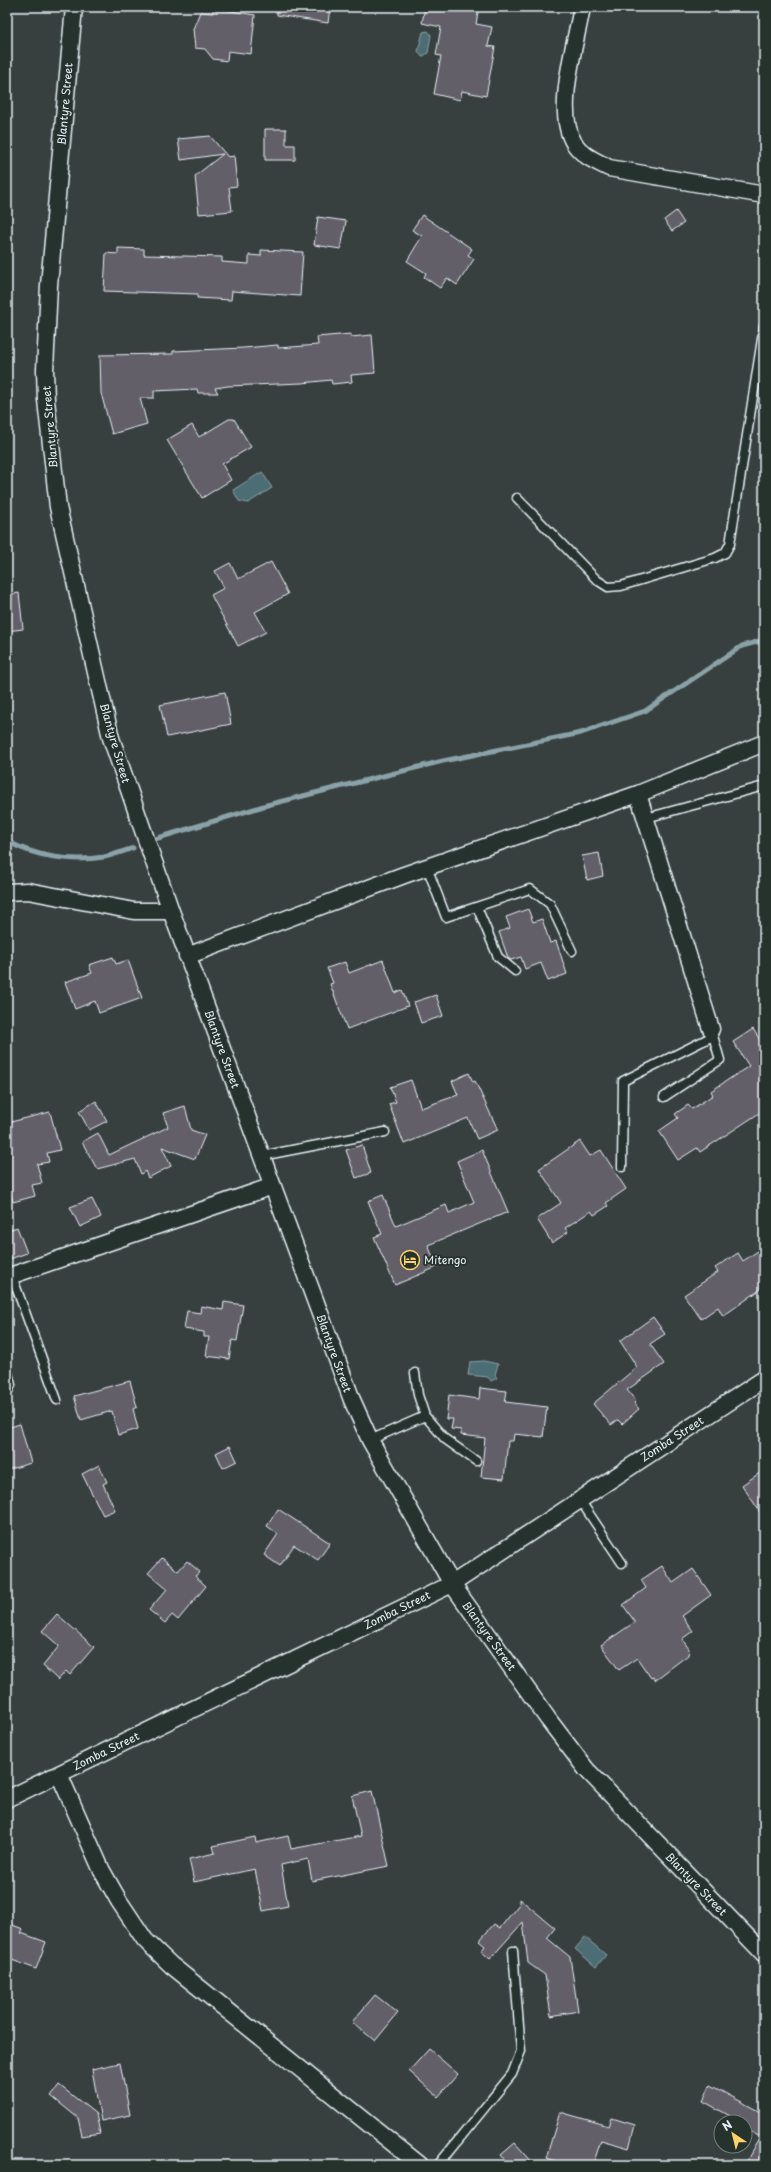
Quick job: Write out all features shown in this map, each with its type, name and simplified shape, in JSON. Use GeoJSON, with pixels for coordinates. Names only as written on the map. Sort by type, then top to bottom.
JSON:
{"type":"FeatureCollection","features":[{"type":"Feature","properties":{"kind":"street","name":"Blantyre Street"},"geometry":{"type":"LineString","coordinates":[[74,7],[49,285],[45,370],[48,428],[58,507],[111,738],[171,912],[352,1400],[370,1440],[452,1584],[586,1769],[764,1954]]}},
{"type":"Feature","properties":{"kind":"street"},"geometry":{"type":"LineString","coordinates":[[582,7],[569,78],[566,103],[566,124],[574,143],[588,158],[609,168],[764,195]]}},
{"type":"Feature","properties":{"kind":"street"},"geometry":{"type":"LineString","coordinates":[[187,956],[427,867],[638,794],[764,743]]}},
{"type":"Feature","properties":{"kind":"street"},"geometry":{"type":"LineString","coordinates":[[638,794],[712,1033]]}},
{"type":"Feature","properties":{"kind":"street"},"geometry":{"type":"LineString","coordinates":[[7,892],[28,891],[134,911],[171,912]]}},
{"type":"Feature","properties":{"kind":"street"},"geometry":{"type":"LineString","coordinates":[[9,1276],[273,1186]]}},
{"type":"Feature","properties":{"kind":"street","name":"Zomba Street"},"geometry":{"type":"LineString","coordinates":[[7,1799],[452,1584],[764,1379]]}},
{"type":"Feature","properties":{"kind":"street"},"geometry":{"type":"LineString","coordinates":[[59,1774],[102,1871],[145,1940],[171,1965],[420,2165]]}},
{"type":"Feature","properties":{"kind":"lane"},"geometry":{"type":"LineString","coordinates":[[517,498],[597,580],[608,587],[636,582],[715,558],[725,553],[730,544],[764,326]]}},
{"type":"Feature","properties":{"kind":"lane"},"geometry":{"type":"LineString","coordinates":[[646,818],[764,786]]}},
{"type":"Feature","properties":{"kind":"lane"},"geometry":{"type":"LineString","coordinates":[[427,867],[446,917],[530,890],[550,904],[572,951]]}},
{"type":"Feature","properties":{"kind":"lane"},"geometry":{"type":"LineString","coordinates":[[477,907],[498,957],[515,971]]}},
{"type":"Feature","properties":{"kind":"lane"},"geometry":{"type":"LineString","coordinates":[[622,1167],[623,1081],[712,1033],[720,1060],[664,1097]]}},
{"type":"Feature","properties":{"kind":"lane"},"geometry":{"type":"LineString","coordinates":[[261,1156],[385,1132]]}},
{"type":"Feature","properties":{"kind":"lane"},"geometry":{"type":"LineString","coordinates":[[9,1276],[57,1400]]}},
{"type":"Feature","properties":{"kind":"lane"},"geometry":{"type":"LineString","coordinates":[[7,1370],[11,1385],[7,1393]]}},
{"type":"Feature","properties":{"kind":"lane"},"geometry":{"type":"LineString","coordinates":[[415,1373],[418,1395],[425,1416],[445,1439],[476,1461]]}},
{"type":"Feature","properties":{"kind":"lane"},"geometry":{"type":"LineString","coordinates":[[370,1440],[425,1416]]}},
{"type":"Feature","properties":{"kind":"lane"},"geometry":{"type":"LineString","coordinates":[[580,1500],[622,1563]]}},
{"type":"Feature","properties":{"kind":"lane"},"geometry":{"type":"LineString","coordinates":[[438,2165],[512,2074],[521,2051],[513,1951]]}},
{"type":"Feature","properties":{"kind":"water"},"geometry":{"type":"Polygon","coordinates":[[[428,31],[431,35],[428,53],[422,57],[418,51],[423,32],[428,31]]]}},
{"type":"Feature","properties":{"kind":"water"},"geometry":{"type":"Polygon","coordinates":[[[262,472],[272,488],[248,503],[239,501],[233,490],[262,472]]]}},
{"type":"Feature","properties":{"kind":"water"},"geometry":{"type":"Polygon","coordinates":[[[484,1361],[498,1364],[495,1375],[497,1378],[491,1381],[488,1377],[468,1375],[470,1362],[484,1361]]]}},
{"type":"Feature","properties":{"kind":"water"},"geometry":{"type":"Polygon","coordinates":[[[585,1937],[606,1955],[596,1967],[575,1949],[585,1937]]]}},
{"type":"Feature","properties":{"kind":"building"},"geometry":{"type":"Polygon","coordinates":[[[277,7],[330,7],[328,23],[277,15],[277,7]]]}},
{"type":"Feature","properties":{"kind":"building"},"geometry":{"type":"Polygon","coordinates":[[[425,7],[452,10],[453,7],[479,7],[476,24],[492,27],[488,46],[495,47],[486,96],[462,91],[460,100],[434,94],[441,56],[436,55],[441,27],[422,23],[425,7]]]}},
{"type":"Feature","properties":{"kind":"building"},"geometry":{"type":"Polygon","coordinates":[[[213,8],[255,15],[251,54],[228,51],[227,61],[213,59],[205,49],[195,48],[193,29],[200,12],[213,13],[213,8]]]}},
{"type":"Feature","properties":{"kind":"building"},"geometry":{"type":"Polygon","coordinates":[[[265,129],[286,129],[286,145],[295,145],[295,160],[265,160],[265,129]]]}},
{"type":"Feature","properties":{"kind":"building"},"geometry":{"type":"Polygon","coordinates":[[[210,136],[228,157],[234,156],[237,186],[229,187],[232,211],[199,214],[195,176],[223,154],[181,160],[178,139],[210,136]]]}},
{"type":"Feature","properties":{"kind":"building"},"geometry":{"type":"Polygon","coordinates":[[[676,211],[684,223],[672,231],[664,220],[676,211]]]}},
{"type":"Feature","properties":{"kind":"building"},"geometry":{"type":"Polygon","coordinates":[[[422,215],[472,249],[468,255],[474,259],[457,285],[447,278],[440,288],[424,277],[426,273],[407,261],[422,236],[412,230],[422,215]]]}},
{"type":"Feature","properties":{"kind":"building"},"geometry":{"type":"Polygon","coordinates":[[[318,217],[346,221],[341,249],[314,245],[318,217]]]}},
{"type":"Feature","properties":{"kind":"building"},"geometry":{"type":"Polygon","coordinates":[[[118,248],[144,249],[144,255],[222,257],[222,262],[249,264],[249,255],[261,256],[261,250],[303,252],[300,296],[232,291],[231,300],[197,298],[198,294],[104,291],[106,253],[118,254],[118,248]]]}},
{"type":"Feature","properties":{"kind":"building"},"geometry":{"type":"Polygon","coordinates":[[[351,334],[351,337],[372,335],[375,373],[351,375],[352,382],[332,384],[331,380],[302,383],[228,386],[215,388],[218,393],[198,393],[197,389],[154,391],[154,398],[140,398],[147,424],[112,434],[101,393],[100,355],[173,354],[173,351],[278,345],[278,348],[318,345],[317,337],[351,334]]]}},
{"type":"Feature","properties":{"kind":"building"},"geometry":{"type":"Polygon","coordinates":[[[229,419],[234,419],[251,447],[222,464],[231,480],[202,498],[167,440],[192,425],[199,437],[229,419]]]}},
{"type":"Feature","properties":{"kind":"building"},"geometry":{"type":"Polygon","coordinates":[[[271,562],[288,594],[255,612],[266,632],[238,646],[211,595],[224,588],[215,571],[230,563],[238,579],[271,562]]]}},
{"type":"Feature","properties":{"kind":"building"},"geometry":{"type":"Polygon","coordinates":[[[19,593],[23,629],[7,631],[7,595],[19,593]]]}},
{"type":"Feature","properties":{"kind":"building"},"geometry":{"type":"Polygon","coordinates":[[[225,692],[231,724],[167,737],[160,705],[225,692]]]}},
{"type":"Feature","properties":{"kind":"building"},"geometry":{"type":"Polygon","coordinates":[[[599,853],[603,876],[587,880],[582,856],[599,853]]]}},
{"type":"Feature","properties":{"kind":"building"},"geometry":{"type":"Polygon","coordinates":[[[528,909],[533,922],[542,919],[550,943],[556,941],[567,974],[548,981],[541,963],[525,969],[521,957],[511,960],[508,958],[499,932],[510,928],[506,917],[528,909]]]}},
{"type":"Feature","properties":{"kind":"building"},"geometry":{"type":"Polygon","coordinates":[[[113,957],[116,964],[128,960],[142,998],[99,1013],[95,1001],[75,1009],[65,982],[92,973],[89,965],[113,957]]]}},
{"type":"Feature","properties":{"kind":"building"},"geometry":{"type":"Polygon","coordinates":[[[383,960],[395,993],[402,990],[408,1006],[347,1029],[330,984],[333,983],[327,968],[345,962],[349,973],[383,960]]]}},
{"type":"Feature","properties":{"kind":"building"},"geometry":{"type":"Polygon","coordinates":[[[436,995],[443,1016],[421,1023],[414,1002],[436,995]]]}},
{"type":"Feature","properties":{"kind":"building"},"geometry":{"type":"Polygon","coordinates":[[[753,1029],[764,1046],[764,1110],[700,1152],[697,1148],[678,1160],[659,1131],[678,1118],[675,1114],[688,1105],[692,1109],[713,1095],[711,1091],[749,1066],[733,1042],[753,1029]]]}},
{"type":"Feature","properties":{"kind":"building"},"geometry":{"type":"Polygon","coordinates":[[[469,1073],[473,1082],[475,1081],[498,1130],[477,1139],[468,1118],[404,1144],[389,1104],[396,1102],[390,1087],[411,1080],[421,1108],[458,1095],[452,1081],[469,1073]]]}},
{"type":"Feature","properties":{"kind":"building"},"geometry":{"type":"Polygon","coordinates":[[[96,1101],[107,1121],[89,1130],[79,1111],[96,1101]]]}},
{"type":"Feature","properties":{"kind":"building"},"geometry":{"type":"Polygon","coordinates":[[[185,1106],[191,1130],[205,1135],[195,1159],[162,1147],[171,1166],[148,1178],[145,1171],[141,1174],[135,1159],[97,1169],[82,1142],[98,1133],[109,1155],[168,1127],[163,1113],[185,1106]]]}},
{"type":"Feature","properties":{"kind":"building"},"geometry":{"type":"Polygon","coordinates":[[[50,1112],[60,1150],[47,1153],[49,1162],[37,1164],[42,1183],[32,1185],[35,1196],[13,1202],[10,1191],[7,1192],[7,1123],[50,1112]]]}},
{"type":"Feature","properties":{"kind":"building"},"geometry":{"type":"Polygon","coordinates":[[[580,1141],[590,1156],[601,1150],[626,1189],[606,1203],[608,1206],[594,1215],[591,1211],[565,1228],[568,1232],[552,1243],[537,1219],[561,1203],[539,1169],[580,1141]]]}},
{"type":"Feature","properties":{"kind":"building"},"geometry":{"type":"Polygon","coordinates":[[[362,1145],[371,1173],[356,1178],[346,1150],[362,1145]]]}},
{"type":"Feature","properties":{"kind":"building"},"geometry":{"type":"Polygon","coordinates":[[[482,1150],[508,1212],[428,1245],[437,1267],[395,1285],[374,1237],[382,1234],[368,1201],[383,1195],[396,1226],[446,1205],[449,1213],[474,1202],[457,1161],[482,1150]]]}},
{"type":"Feature","properties":{"kind":"building"},"geometry":{"type":"Polygon","coordinates":[[[92,1199],[101,1217],[80,1227],[70,1207],[92,1199]]]}},
{"type":"Feature","properties":{"kind":"building"},"geometry":{"type":"Polygon","coordinates":[[[17,1227],[27,1253],[7,1260],[7,1231],[17,1227]]]}},
{"type":"Feature","properties":{"kind":"building"},"geometry":{"type":"Polygon","coordinates":[[[764,1247],[764,1287],[723,1316],[718,1307],[701,1319],[684,1295],[718,1272],[715,1268],[738,1253],[743,1261],[764,1247]]]}},
{"type":"Feature","properties":{"kind":"building"},"geometry":{"type":"Polygon","coordinates":[[[224,1302],[243,1305],[237,1341],[232,1340],[229,1359],[206,1356],[209,1337],[204,1337],[204,1332],[184,1329],[187,1311],[200,1313],[201,1306],[223,1310],[224,1302]]]}},
{"type":"Feature","properties":{"kind":"building"},"geometry":{"type":"Polygon","coordinates":[[[653,1317],[665,1334],[650,1344],[664,1364],[627,1390],[636,1401],[634,1403],[639,1409],[622,1424],[618,1420],[611,1425],[593,1404],[637,1367],[620,1341],[653,1317]]]}},
{"type":"Feature","properties":{"kind":"building"},"geometry":{"type":"Polygon","coordinates":[[[130,1381],[137,1407],[133,1409],[138,1429],[118,1435],[112,1411],[81,1420],[74,1396],[130,1381]]]}},
{"type":"Feature","properties":{"kind":"building"},"geometry":{"type":"Polygon","coordinates":[[[480,1388],[507,1391],[505,1402],[547,1407],[543,1437],[514,1434],[513,1441],[508,1441],[504,1479],[481,1477],[485,1438],[461,1435],[461,1430],[451,1429],[453,1419],[446,1419],[449,1395],[479,1399],[480,1388]]]}},
{"type":"Feature","properties":{"kind":"building"},"geometry":{"type":"Polygon","coordinates":[[[20,1424],[31,1463],[7,1470],[7,1428],[20,1424]]]}},
{"type":"Feature","properties":{"kind":"building"},"geometry":{"type":"Polygon","coordinates":[[[230,1446],[237,1461],[223,1468],[216,1453],[230,1446]]]}},
{"type":"Feature","properties":{"kind":"building"},"geometry":{"type":"Polygon","coordinates":[[[99,1465],[107,1482],[103,1484],[115,1510],[103,1515],[82,1474],[99,1465]]]}},
{"type":"Feature","properties":{"kind":"building"},"geometry":{"type":"Polygon","coordinates":[[[764,1470],[764,1518],[742,1485],[764,1470]]]}},
{"type":"Feature","properties":{"kind":"building"},"geometry":{"type":"Polygon","coordinates":[[[278,1509],[330,1543],[318,1560],[294,1545],[280,1566],[264,1555],[278,1534],[267,1526],[278,1509]]]}},
{"type":"Feature","properties":{"kind":"building"},"geometry":{"type":"Polygon","coordinates":[[[162,1558],[178,1571],[187,1561],[200,1572],[195,1576],[206,1586],[178,1620],[172,1615],[165,1623],[149,1610],[167,1589],[148,1573],[162,1558]]]}},
{"type":"Feature","properties":{"kind":"building"},"geometry":{"type":"Polygon","coordinates":[[[662,1566],[673,1583],[693,1569],[711,1595],[682,1616],[693,1631],[682,1639],[689,1649],[688,1655],[655,1680],[653,1677],[651,1678],[637,1658],[619,1670],[601,1645],[635,1622],[623,1605],[646,1588],[641,1580],[662,1566]]]}},
{"type":"Feature","properties":{"kind":"building"},"geometry":{"type":"Polygon","coordinates":[[[57,1614],[94,1647],[70,1675],[66,1671],[58,1680],[43,1666],[59,1646],[42,1631],[57,1614]]]}},
{"type":"Feature","properties":{"kind":"building"},"geometry":{"type":"Polygon","coordinates":[[[372,1791],[389,1866],[312,1881],[308,1859],[281,1865],[288,1906],[263,1911],[255,1869],[194,1882],[189,1859],[215,1853],[213,1846],[255,1837],[256,1843],[288,1836],[291,1849],[361,1836],[352,1796],[372,1791]]]}},
{"type":"Feature","properties":{"kind":"building"},"geometry":{"type":"Polygon","coordinates":[[[520,1899],[555,1928],[547,1938],[570,1957],[578,2011],[551,2016],[545,1975],[528,1963],[523,1922],[490,1959],[481,1951],[485,1946],[479,1941],[494,1924],[500,1928],[520,1903],[520,1899]]]}},
{"type":"Feature","properties":{"kind":"building"},"geometry":{"type":"Polygon","coordinates":[[[7,1923],[23,1929],[21,1933],[46,1942],[36,1969],[12,1960],[10,1968],[7,1967],[7,1923]]]}},
{"type":"Feature","properties":{"kind":"building"},"geometry":{"type":"Polygon","coordinates":[[[375,1995],[398,2013],[375,2041],[352,2022],[375,1995]]]}},
{"type":"Feature","properties":{"kind":"building"},"geometry":{"type":"Polygon","coordinates":[[[429,2049],[458,2074],[438,2097],[409,2071],[429,2049]]]}},
{"type":"Feature","properties":{"kind":"building"},"geometry":{"type":"Polygon","coordinates":[[[120,2063],[130,2115],[101,2121],[92,2069],[120,2063]]]}},
{"type":"Feature","properties":{"kind":"building"},"geometry":{"type":"Polygon","coordinates":[[[59,2085],[96,2114],[100,2133],[82,2136],[78,2118],[51,2096],[59,2085]]]}},
{"type":"Feature","properties":{"kind":"building"},"geometry":{"type":"Polygon","coordinates":[[[710,2085],[764,2114],[764,2165],[756,2165],[747,2160],[750,2154],[753,2154],[753,2149],[760,2137],[753,2133],[753,2114],[727,2114],[703,2101],[710,2085]]]}},
{"type":"Feature","properties":{"kind":"building"},"geometry":{"type":"Polygon","coordinates":[[[560,2112],[609,2126],[612,2118],[635,2125],[629,2148],[601,2140],[593,2165],[569,2165],[546,2158],[560,2112]]]}},
{"type":"Feature","properties":{"kind":"building"},"geometry":{"type":"Polygon","coordinates":[[[515,2143],[535,2165],[509,2165],[501,2155],[515,2143]]]}},
{"type":"Feature","properties":{"kind":"waterway"},"geometry":{"type":"LineString","coordinates":[[158,838],[267,805],[443,761],[581,733],[645,711],[742,646],[764,640]]}},
{"type":"Feature","properties":{"kind":"waterway"},"geometry":{"type":"LineString","coordinates":[[7,841],[29,851],[54,857],[79,859],[104,857],[133,848]]}},
{"type":"Feature","properties":{"kind":"place","name":"Mitengo"},"geometry":{"type":"Point","coordinates":[410,1260]}}]}
